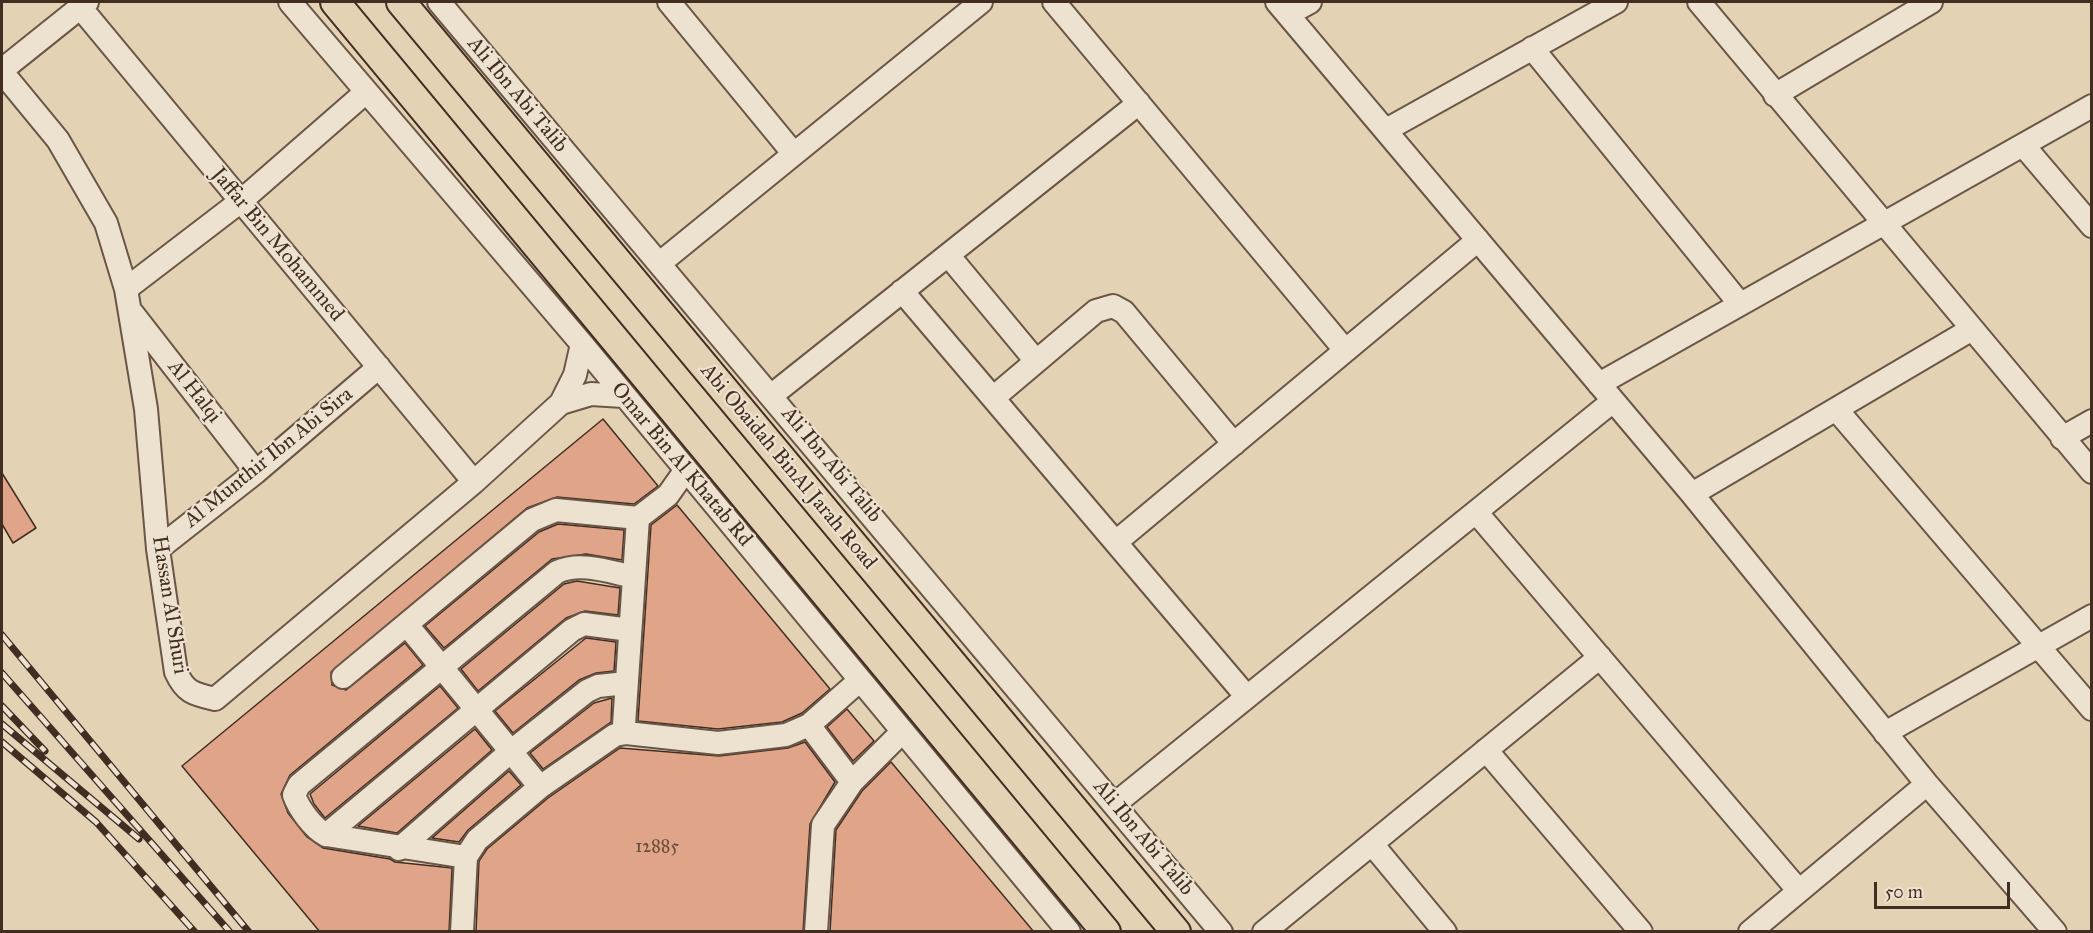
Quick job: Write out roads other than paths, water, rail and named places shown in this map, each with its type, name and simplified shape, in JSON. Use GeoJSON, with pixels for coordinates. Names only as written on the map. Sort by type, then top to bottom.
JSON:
{"type":"FeatureCollection","features":[{"type":"Feature","properties":{"kind":"main road"},"geometry":{"type":"LineString","coordinates":[[335,2],[1106,932]]}},
{"type":"Feature","properties":{"kind":"main road","name":"Abi Obaidah BinAl Jarah Road"},"geometry":{"type":"LineString","coordinates":[[401,2],[1176,932]]}},
{"type":"Feature","properties":{"kind":"street","name":"Omar Bin Al Khatab Rd"},"geometry":{"type":"LineString","coordinates":[[290,2],[582,344],[1069,932]]}},
{"type":"Feature","properties":{"kind":"street","name":"Ali Ibn Abi Talib"},"geometry":{"type":"LineString","coordinates":[[439,2],[1116,803],[1221,932]]}},
{"type":"Feature","properties":{"kind":"street"},"geometry":{"type":"LineString","coordinates":[[669,2],[794,154]]}},
{"type":"Feature","properties":{"kind":"street"},"geometry":{"type":"LineString","coordinates":[[660,263],[981,2]]}},
{"type":"Feature","properties":{"kind":"street"},"geometry":{"type":"LineString","coordinates":[[1054,2],[1346,350]]}},
{"type":"Feature","properties":{"kind":"street"},"geometry":{"type":"LineString","coordinates":[[1310,2],[1282,8],[1692,494],[2044,928]]}},
{"type":"Feature","properties":{"kind":"street"},"geometry":{"type":"LineString","coordinates":[[1386,130],[1616,2]]}},
{"type":"Feature","properties":{"kind":"street"},"geometry":{"type":"LineString","coordinates":[[1699,2],[2091,472]]}},
{"type":"Feature","properties":{"kind":"street"},"geometry":{"type":"LineString","coordinates":[[1775,95],[1931,2]]}},
{"type":"Feature","properties":{"kind":"street"},"geometry":{"type":"LineString","coordinates":[[2,71],[84,4]]}},
{"type":"Feature","properties":{"kind":"street","name":"Jaffar Bin Mohammed"},"geometry":{"type":"LineString","coordinates":[[84,4],[241,201],[474,482]]}},
{"type":"Feature","properties":{"kind":"street"},"geometry":{"type":"LineString","coordinates":[[460,27],[470,85]]}},
{"type":"Feature","properties":{"kind":"street"},"geometry":{"type":"LineString","coordinates":[[1532,48],[1740,304]]}},
{"type":"Feature","properties":{"kind":"street","name":"Hassan Al Shuri"},"geometry":{"type":"LineString","coordinates":[[2,71],[58,140],[106,223],[132,312],[146,409],[158,549],[176,672],[183,687],[198,695],[215,699],[474,482],[561,404],[575,375],[582,344]]}},
{"type":"Feature","properties":{"kind":"street"},"geometry":{"type":"LineString","coordinates":[[398,78],[412,146]]}},
{"type":"Feature","properties":{"kind":"street"},"geometry":{"type":"LineString","coordinates":[[126,289],[241,201],[366,92]]}},
{"type":"Feature","properties":{"kind":"street"},"geometry":{"type":"LineString","coordinates":[[772,395],[1139,103]]}},
{"type":"Feature","properties":{"kind":"street"},"geometry":{"type":"LineString","coordinates":[[1599,384],[2091,106]]}},
{"type":"Feature","properties":{"kind":"street"},"geometry":{"type":"LineString","coordinates":[[2023,145],[2091,226]]}},
{"type":"Feature","properties":{"kind":"street"},"geometry":{"type":"LineString","coordinates":[[1116,542],[1478,240]]}},
{"type":"Feature","properties":{"kind":"street"},"geometry":{"type":"LineString","coordinates":[[948,255],[1036,361]]}},
{"type":"Feature","properties":{"kind":"street"},"geometry":{"type":"LineString","coordinates":[[902,291],[1247,697]]}},
{"type":"Feature","properties":{"kind":"street"},"geometry":{"type":"LineString","coordinates":[[993,398],[1096,311],[1107,306],[1119,308],[1234,444]]}},
{"type":"Feature","properties":{"kind":"street","name":"Al Halqi"},"geometry":{"type":"LineString","coordinates":[[132,312],[256,471]]}},
{"type":"Feature","properties":{"kind":"street"},"geometry":{"type":"LineString","coordinates":[[1692,494],[1972,329]]}},
{"type":"Feature","properties":{"kind":"street","name":"Al Munthir Ibn Abi Sira"},"geometry":{"type":"LineString","coordinates":[[158,549],[256,471],[379,367]]}},
{"type":"Feature","properties":{"kind":"street","name":"Hassan Al Shuri"},"geometry":{"type":"LineString","coordinates":[[561,404],[591,394],[623,396]]}},
{"type":"Feature","properties":{"kind":"street"},"geometry":{"type":"LineString","coordinates":[[1116,803],[1613,401]]}},
{"type":"Feature","properties":{"kind":"street"},"geometry":{"type":"LineString","coordinates":[[1836,409],[2091,709]]}},
{"type":"Feature","properties":{"kind":"street"},"geometry":{"type":"LineString","coordinates":[[2062,438],[2091,421]]}},
{"type":"Feature","properties":{"kind":"street"},"geometry":{"type":"LineString","coordinates":[[343,677],[532,520],[544,513],[556,510],[638,518],[668,495],[685,471]]}},
{"type":"Feature","properties":{"kind":"street"},"geometry":{"type":"LineString","coordinates":[[1476,512],[1799,891]]}},
{"type":"Feature","properties":{"kind":"street"},"geometry":{"type":"LineString","coordinates":[[624,724],[638,518]]}},
{"type":"Feature","properties":{"kind":"street"},"geometry":{"type":"LineString","coordinates":[[465,857],[399,849],[326,835],[320,832],[297,804],[294,795],[299,785],[557,572],[566,568],[581,567],[634,577]]}},
{"type":"Feature","properties":{"kind":"street"},"geometry":{"type":"LineString","coordinates":[[1886,733],[2091,616]]}},
{"type":"Feature","properties":{"kind":"street"},"geometry":{"type":"LineString","coordinates":[[326,835],[572,630],[584,624],[630,630]]}},
{"type":"Feature","properties":{"kind":"street"},"geometry":{"type":"LineString","coordinates":[[407,625],[540,787]]}},
{"type":"Feature","properties":{"kind":"street"},"geometry":{"type":"LineString","coordinates":[[1264,932],[1600,657]]}},
{"type":"Feature","properties":{"kind":"street"},"geometry":{"type":"LineString","coordinates":[[462,932],[465,857],[477,840],[540,787],[615,735],[626,733],[695,742],[737,742],[786,735],[809,725],[859,681]]}},
{"type":"Feature","properties":{"kind":"street"},"geometry":{"type":"LineString","coordinates":[[399,849],[510,752],[587,691],[597,686],[626,683]]}},
{"type":"Feature","properties":{"kind":"street"},"geometry":{"type":"LineString","coordinates":[[809,725],[852,782]]}},
{"type":"Feature","properties":{"kind":"street"},"geometry":{"type":"LineString","coordinates":[[816,932],[820,838],[823,825],[852,782],[902,732]]}},
{"type":"Feature","properties":{"kind":"street"},"geometry":{"type":"LineString","coordinates":[[1486,750],[1641,932]]}},
{"type":"Feature","properties":{"kind":"street"},"geometry":{"type":"LineString","coordinates":[[1750,932],[1927,784]]}},
{"type":"Feature","properties":{"kind":"street"},"geometry":{"type":"LineString","coordinates":[[1372,844],[1445,932]]}},
{"type":"Feature","properties":{"kind":"railway"},"geometry":{"type":"LineString","coordinates":[[2,635],[249,932]]}},
{"type":"Feature","properties":{"kind":"railway"},"geometry":{"type":"LineString","coordinates":[[2,673],[230,932]]}},
{"type":"Feature","properties":{"kind":"railway"},"geometry":{"type":"LineString","coordinates":[[2,706],[45,751]]}},
{"type":"Feature","properties":{"kind":"railway"},"geometry":{"type":"LineString","coordinates":[[2,724],[139,839]]}},
{"type":"Feature","properties":{"kind":"railway"},"geometry":{"type":"LineString","coordinates":[[2,742],[96,822],[195,932]]}}]}
